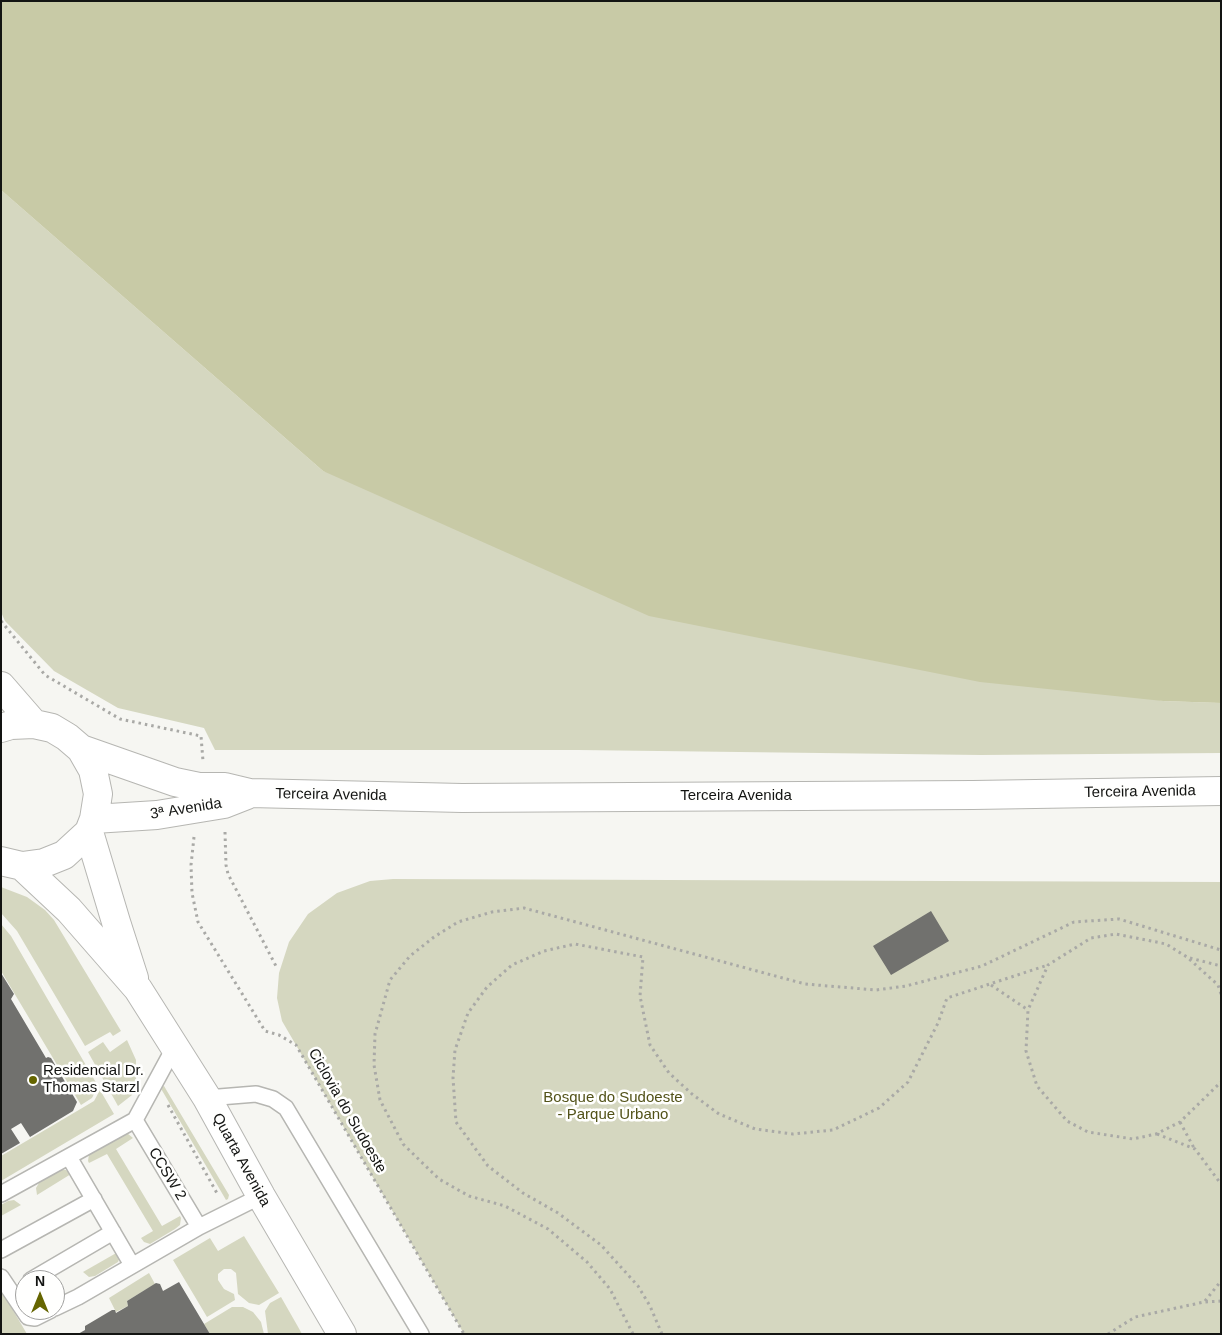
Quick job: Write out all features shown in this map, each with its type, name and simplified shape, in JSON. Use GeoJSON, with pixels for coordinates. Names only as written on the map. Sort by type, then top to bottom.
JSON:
{"type":"FeatureCollection","features":[{"type":"Feature","properties":{"kind":"street"},"geometry":{"type":"LineString","coordinates":[[1,686],[34,724]]}},
{"type":"Feature","properties":{"kind":"street"},"geometry":{"type":"LineString","coordinates":[[1,728],[12,725],[34,724],[52,728],[67,737],[81,749],[93,770],[98,794],[91,825],[64,854],[44,863],[12,864]]}},
{"type":"Feature","properties":{"kind":"street","name":"3ª Avenida"},"geometry":{"type":"LineString","coordinates":[[81,749],[175,782],[198,797],[224,804],[250,793]]}},
{"type":"Feature","properties":{"kind":"street","name":"3ª Avenida"},"geometry":{"type":"LineString","coordinates":[[91,825],[157,815],[225,787],[250,793]]}},
{"type":"Feature","properties":{"kind":"street","name":"Terceira Avenida"},"geometry":{"type":"LineString","coordinates":[[250,793],[462,798],[973,795],[1221,791]]}},
{"type":"Feature","properties":{"kind":"street","name":"Quarta Avenida"},"geometry":{"type":"LineString","coordinates":[[91,825],[116,922],[138,989]]}},
{"type":"Feature","properties":{"kind":"street","name":"Quarta Avenida"},"geometry":{"type":"LineString","coordinates":[[12,864],[69,910],[138,989],[207,1098],[261,1196],[342,1334]]}},
{"type":"Feature","properties":{"kind":"lane"},"geometry":{"type":"LineString","coordinates":[[1,1194],[135,1120],[175,1046]]}},
{"type":"Feature","properties":{"kind":"lane"},"geometry":{"type":"LineString","coordinates":[[207,1098],[256,1094],[273,1099],[286,1108],[421,1334]]}},
{"type":"Feature","properties":{"kind":"lane","name":"CCSW 2"},"geometry":{"type":"LineString","coordinates":[[135,1120],[199,1227]]}},
{"type":"Feature","properties":{"kind":"lane"},"geometry":{"type":"LineString","coordinates":[[69,1157],[132,1265]]}},
{"type":"Feature","properties":{"kind":"lane"},"geometry":{"type":"LineString","coordinates":[[65,1303],[199,1227],[261,1196]]}},
{"type":"Feature","properties":{"kind":"lane"},"geometry":{"type":"LineString","coordinates":[[1,1250],[94,1199]]}},
{"type":"Feature","properties":{"kind":"lane"},"geometry":{"type":"LineString","coordinates":[[48,1270],[113,1232]]}},
{"type":"Feature","properties":{"kind":"lane"},"geometry":{"type":"LineString","coordinates":[[1,1278],[15,1298]]}},
{"type":"Feature","properties":{"kind":"lane"},"geometry":{"type":"LineString","coordinates":[[11,1292],[15,1289]]}},
{"type":"Feature","properties":{"kind":"path","name":"Ciclovia do Sudoeste"},"geometry":{"type":"LineString","coordinates":[[1,621],[45,675],[120,719],[201,736],[203,756],[191,865],[192,893],[198,922],[265,1031],[279,1035],[296,1045],[464,1334]]}},
{"type":"Feature","properties":{"kind":"path"},"geometry":{"type":"LineString","coordinates":[[224,804],[228,874],[276,968]]}},
{"type":"Feature","properties":{"kind":"path"},"geometry":{"type":"LineString","coordinates":[[633,1334],[610,1289],[587,1262],[548,1229],[506,1206],[469,1196],[439,1179],[403,1144],[380,1100],[374,1065],[375,1034],[390,980],[410,956],[434,937],[458,922],[492,912],[524,908],[805,984],[876,990],[906,986],[982,966],[1074,922],[1119,919],[1221,950]]}},
{"type":"Feature","properties":{"kind":"path"},"geometry":{"type":"LineString","coordinates":[[662,1334],[650,1306],[638,1286],[601,1245],[558,1213],[523,1193],[488,1166],[456,1122],[453,1078],[455,1050],[468,1013],[487,987],[512,965],[544,951],[575,944],[643,957],[640,996],[650,1045],[669,1073],[692,1094],[719,1114],[755,1129],[793,1134],[833,1130],[878,1108],[908,1082],[938,1023],[947,998],[1048,965],[1091,938],[1116,934],[1166,944],[1188,957],[1218,985],[1221,994]]}},
{"type":"Feature","properties":{"kind":"path"},"geometry":{"type":"LineString","coordinates":[[1188,957],[1221,966]]}},
{"type":"Feature","properties":{"kind":"path"},"geometry":{"type":"LineString","coordinates":[[1048,965],[1028,1010],[1026,1051],[1037,1086],[1066,1121],[1088,1132],[1133,1139],[1156,1134],[1180,1122],[1221,1082]]}},
{"type":"Feature","properties":{"kind":"path"},"geometry":{"type":"LineString","coordinates":[[990,985],[1028,1010]]}},
{"type":"Feature","properties":{"kind":"path"},"geometry":{"type":"LineString","coordinates":[[155,1082],[228,1212]]}},
{"type":"Feature","properties":{"kind":"path"},"geometry":{"type":"LineString","coordinates":[[1180,1122],[1195,1149],[1221,1184]]}},
{"type":"Feature","properties":{"kind":"path"},"geometry":{"type":"LineString","coordinates":[[1156,1134],[1195,1149]]}},
{"type":"Feature","properties":{"kind":"path"},"geometry":{"type":"LineString","coordinates":[[1204,1302],[1221,1281]]}},
{"type":"Feature","properties":{"kind":"path"},"geometry":{"type":"LineString","coordinates":[[1108,1334],[1135,1317],[1221,1300]]}},
{"type":"Feature","properties":{"kind":"green space"},"geometry":{"type":"Polygon","coordinates":[[[1,1],[1221,1],[1221,703],[1163,701],[980,682],[649,616],[323,471],[1,190],[1,1]]]}},
{"type":"Feature","properties":{"kind":"green space"},"geometry":{"type":"Polygon","coordinates":[[[1,190],[323,471],[1163,701],[1221,703],[1221,753],[981,755],[578,750],[215,750],[204,728],[118,708],[54,671],[5,621],[1,612],[1,190]]]}},
{"type":"Feature","properties":{"kind":"green space","name":"Bosque do Sudoeste - Parque Urbano"},"geometry":{"type":"Polygon","coordinates":[[[393,879],[1221,882],[1221,1334],[464,1334],[282,1021],[277,998],[279,973],[289,942],[308,914],[337,893],[370,881],[393,879]]]}},
{"type":"Feature","properties":{"kind":"green space"},"geometry":{"type":"Polygon","coordinates":[[[1,887],[27,897],[45,910],[54,920],[121,1031],[113,1036],[110,1032],[85,1046],[17,931],[1,913],[1,887]]]}},
{"type":"Feature","properties":{"kind":"green space"},"geometry":{"type":"Polygon","coordinates":[[[1,924],[11,936],[98,1086],[92,1098],[81,1105],[1,971],[1,924]]]}},
{"type":"Feature","properties":{"kind":"green space"},"geometry":{"type":"Polygon","coordinates":[[[127,1040],[136,1060],[136,1084],[132,1095],[118,1106],[88,1052],[103,1042],[110,1052],[127,1040]]]}},
{"type":"Feature","properties":{"kind":"green space"},"geometry":{"type":"Polygon","coordinates":[[[164,1086],[229,1195],[228,1199],[226,1200],[160,1087],[164,1086]]]}},
{"type":"Feature","properties":{"kind":"green space"},"geometry":{"type":"Polygon","coordinates":[[[100,1090],[114,1114],[1,1181],[1,1156],[94,1101],[100,1090]]]}},
{"type":"Feature","properties":{"kind":"green space"},"geometry":{"type":"Polygon","coordinates":[[[127,1133],[133,1138],[116,1149],[162,1226],[180,1216],[181,1218],[180,1225],[150,1244],[144,1242],[141,1238],[153,1231],[107,1154],[89,1163],[88,1161],[89,1154],[127,1133]]]}},
{"type":"Feature","properties":{"kind":"green space"},"geometry":{"type":"Polygon","coordinates":[[[61,1170],[66,1170],[71,1174],[37,1195],[36,1188],[39,1183],[61,1170]]]}},
{"type":"Feature","properties":{"kind":"green space"},"geometry":{"type":"Polygon","coordinates":[[[14,1200],[21,1205],[1,1216],[1,1205],[14,1200]]]}},
{"type":"Feature","properties":{"kind":"green space"},"geometry":{"type":"Polygon","coordinates":[[[244,1236],[279,1293],[259,1305],[249,1303],[238,1294],[236,1273],[231,1269],[224,1269],[218,1274],[218,1280],[224,1289],[234,1294],[235,1300],[207,1317],[173,1260],[210,1238],[218,1251],[244,1236]]]}},
{"type":"Feature","properties":{"kind":"green space"},"geometry":{"type":"Polygon","coordinates":[[[118,1252],[120,1257],[118,1262],[95,1276],[89,1277],[83,1272],[118,1252]]]}},
{"type":"Feature","properties":{"kind":"green space"},"geometry":{"type":"Polygon","coordinates":[[[149,1273],[155,1284],[127,1301],[128,1306],[116,1312],[109,1298],[149,1273]]]}},
{"type":"Feature","properties":{"kind":"green space"},"geometry":{"type":"Polygon","coordinates":[[[1,1290],[15,1314],[15,1320],[19,1320],[27,1334],[1,1334],[1,1290]]]}},
{"type":"Feature","properties":{"kind":"green space"},"geometry":{"type":"Polygon","coordinates":[[[281,1297],[302,1334],[268,1334],[265,1311],[270,1303],[281,1297]]]}},
{"type":"Feature","properties":{"kind":"green space"},"geometry":{"type":"Polygon","coordinates":[[[232,1307],[243,1307],[253,1312],[261,1322],[264,1334],[210,1334],[204,1324],[232,1307]]]}},
{"type":"Feature","properties":{"kind":"building"},"geometry":{"type":"Polygon","coordinates":[[[931,911],[949,941],[891,975],[873,946],[931,911]]]}},
{"type":"Feature","properties":{"kind":"building","name":"Residencial Dr. Thomas Starzl"},"geometry":{"type":"Polygon","coordinates":[[[1,973],[14,994],[11,999],[46,1058],[51,1058],[77,1102],[73,1111],[30,1137],[21,1123],[11,1129],[20,1143],[1,1154],[1,973]]]}},
{"type":"Feature","properties":{"kind":"building"},"geometry":{"type":"Polygon","coordinates":[[[179,1282],[210,1334],[78,1334],[85,1330],[85,1326],[112,1310],[115,1310],[116,1313],[128,1306],[127,1301],[156,1283],[160,1284],[163,1291],[179,1282]]]}},
{"type":"Feature","properties":{"kind":"place","name":"Residencial Dr. Thomas Starzl"},"geometry":{"type":"Point","coordinates":[33,1080]}}]}
